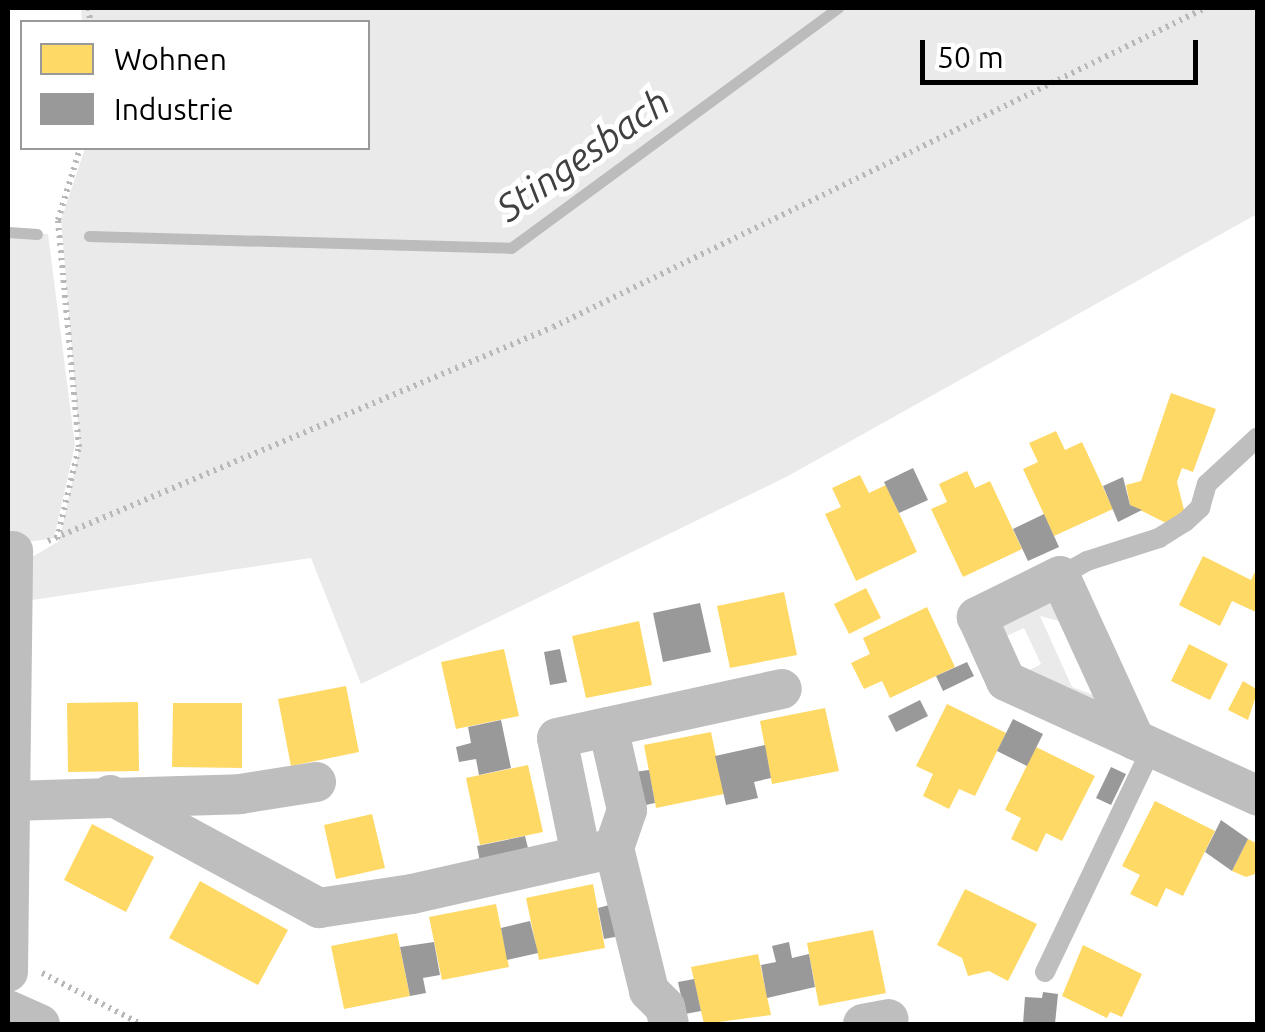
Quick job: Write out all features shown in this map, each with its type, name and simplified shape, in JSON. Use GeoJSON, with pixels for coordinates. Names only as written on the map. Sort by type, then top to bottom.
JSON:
{"type":"FeatureCollection","features":[{"type":"Feature","properties":{"kind":"street"},"geometry":{"type":"LineString","coordinates":[[8,967],[10,550]]}},
{"type":"Feature","properties":{"kind":"street"},"geometry":{"type":"LineString","coordinates":[[1144,744],[1060,576],[976,617],[1006,682],[1258,796]]}},
{"type":"Feature","properties":{"kind":"street"},"geometry":{"type":"LineString","coordinates":[[669,1024],[665,1007],[648,991],[557,738],[782,689]]}},
{"type":"Feature","properties":{"kind":"street"},"geometry":{"type":"LineString","coordinates":[[110,794],[319,908],[412,894],[598,852],[626,810],[608,727]]}},
{"type":"Feature","properties":{"kind":"street"},"geometry":{"type":"LineString","coordinates":[[10,800],[110,794],[240,794],[316,782]]}},
{"type":"Feature","properties":{"kind":"street"},"geometry":{"type":"LineString","coordinates":[[8,1010],[40,1024]]}},
{"type":"Feature","properties":{"kind":"lane"},"geometry":{"type":"LineString","coordinates":[[1060,576],[1087,561],[1159,538],[1185,522],[1200,508],[1207,484],[1258,437]]}},
{"type":"Feature","properties":{"kind":"lane"},"geometry":{"type":"LineString","coordinates":[[1046,972],[1144,744]]}},
{"type":"Feature","properties":{"kind":"path"},"geometry":{"type":"LineString","coordinates":[[10,550],[58,539],[554,327],[1206,8]]}},
{"type":"Feature","properties":{"kind":"path"},"geometry":{"type":"LineString","coordinates":[[58,539],[78,447],[58,220],[79,150]]}},
{"type":"Feature","properties":{"kind":"path"},"geometry":{"type":"LineString","coordinates":[[8,967],[49,976],[142,1024]]}},
{"type":"Feature","properties":{"kind":"shaded area"},"geometry":{"type":"Polygon","coordinates":[[[81,8],[1257,8],[1257,214],[788,476],[361,684],[311,558],[19,602],[17,566],[59,541],[80,447],[61,220],[84,150],[370,150],[370,20],[82,20],[81,8]]]}},
{"type":"Feature","properties":{"kind":"shaded area"},"geometry":{"type":"Polygon","coordinates":[[[8,233],[48,234],[75,445],[54,538],[8,545],[8,233]]]}},
{"type":"Feature","properties":{"kind":"shaded area"},"geometry":{"type":"Polygon","coordinates":[[[1052,601],[1070,624],[1040,616],[1072,687],[1105,699],[1106,704],[1020,675],[1041,664],[1024,628],[1002,638],[999,625],[1052,601]]]}},
{"type":"Feature","properties":{"kind":"building: Wohnen"},"geometry":{"type":"Polygon","coordinates":[[[1171,393],[1216,409],[1193,472],[1182,468],[1177,482],[1184,510],[1168,524],[1130,505],[1126,485],[1141,481],[1171,393]]]}},
{"type":"Feature","properties":{"kind":"building: Wohnen"},"geometry":{"type":"Polygon","coordinates":[[[1056,431],[1065,450],[1082,442],[1113,509],[1054,536],[1023,469],[1038,462],[1029,443],[1056,431]]]}},
{"type":"Feature","properties":{"kind":"building: Wohnen"},"geometry":{"type":"Polygon","coordinates":[[[967,471],[975,488],[990,481],[1022,549],[963,577],[931,509],[947,502],[939,484],[967,471]]]}},
{"type":"Feature","properties":{"kind":"building: Wohnen"},"geometry":{"type":"Polygon","coordinates":[[[860,475],[869,493],[886,485],[917,552],[856,581],[825,514],[841,507],[832,488],[860,475]]]}},
{"type":"Feature","properties":{"kind":"building: Wohnen"},"geometry":{"type":"Polygon","coordinates":[[[1203,556],[1251,580],[1258,566],[1258,613],[1232,601],[1220,626],[1179,605],[1203,556]]]}},
{"type":"Feature","properties":{"kind":"building: Wohnen"},"geometry":{"type":"Polygon","coordinates":[[[866,588],[881,618],[849,634],[834,604],[866,588]]]}},
{"type":"Feature","properties":{"kind":"building: Wohnen"},"geometry":{"type":"Polygon","coordinates":[[[784,592],[797,655],[730,668],[717,606],[784,592]]]}},
{"type":"Feature","properties":{"kind":"building: Wohnen"},"geometry":{"type":"Polygon","coordinates":[[[927,607],[955,667],[890,698],[882,681],[864,689],[851,663],[870,654],[863,638],[927,607]]]}},
{"type":"Feature","properties":{"kind":"building: Wohnen"},"geometry":{"type":"Polygon","coordinates":[[[639,621],[652,685],[586,698],[572,636],[639,621]]]}},
{"type":"Feature","properties":{"kind":"building: Wohnen"},"geometry":{"type":"Polygon","coordinates":[[[1189,644],[1228,664],[1210,700],[1171,681],[1189,644]]]}},
{"type":"Feature","properties":{"kind":"building: Wohnen"},"geometry":{"type":"Polygon","coordinates":[[[504,649],[519,716],[456,729],[441,662],[504,649]]]}},
{"type":"Feature","properties":{"kind":"building: Wohnen"},"geometry":{"type":"Polygon","coordinates":[[[1243,681],[1258,690],[1248,720],[1228,710],[1243,681]]]}},
{"type":"Feature","properties":{"kind":"building: Wohnen"},"geometry":{"type":"Polygon","coordinates":[[[346,686],[359,752],[291,766],[278,699],[346,686]]]}},
{"type":"Feature","properties":{"kind":"building: Wohnen"},"geometry":{"type":"Polygon","coordinates":[[[138,702],[139,771],[68,772],[67,703],[138,702]]]}},
{"type":"Feature","properties":{"kind":"building: Wohnen"},"geometry":{"type":"Polygon","coordinates":[[[173,703],[242,703],[242,768],[172,767],[173,703]]]}},
{"type":"Feature","properties":{"kind":"building: Wohnen"},"geometry":{"type":"Polygon","coordinates":[[[947,704],[1006,733],[975,796],[959,789],[949,809],[923,796],[933,774],[916,766],[947,704]]]}},
{"type":"Feature","properties":{"kind":"building: Wohnen"},"geometry":{"type":"Polygon","coordinates":[[[825,708],[839,771],[772,784],[760,721],[825,708]]]}},
{"type":"Feature","properties":{"kind":"building: Wohnen"},"geometry":{"type":"Polygon","coordinates":[[[711,732],[724,794],[656,808],[644,745],[711,732]]]}},
{"type":"Feature","properties":{"kind":"building: Wohnen"},"geometry":{"type":"Polygon","coordinates":[[[1036,747],[1095,776],[1062,841],[1046,833],[1037,852],[1011,839],[1021,818],[1005,810],[1036,747]]]}},
{"type":"Feature","properties":{"kind":"building: Wohnen"},"geometry":{"type":"Polygon","coordinates":[[[528,765],[543,832],[480,845],[466,778],[528,765]]]}},
{"type":"Feature","properties":{"kind":"building: Wohnen"},"geometry":{"type":"Polygon","coordinates":[[[1155,801],[1215,831],[1183,896],[1166,888],[1157,907],[1130,894],[1140,875],[1122,866],[1155,801]]]}},
{"type":"Feature","properties":{"kind":"building: Wohnen"},"geometry":{"type":"Polygon","coordinates":[[[372,814],[385,868],[336,879],[324,825],[372,814]]]}},
{"type":"Feature","properties":{"kind":"building: Wohnen"},"geometry":{"type":"Polygon","coordinates":[[[92,824],[154,857],[126,912],[64,880],[92,824]]]}},
{"type":"Feature","properties":{"kind":"building: Wohnen"},"geometry":{"type":"Polygon","coordinates":[[[1248,839],[1258,844],[1258,873],[1246,877],[1232,871],[1248,839]]]}},
{"type":"Feature","properties":{"kind":"building: Wohnen"},"geometry":{"type":"Polygon","coordinates":[[[200,881],[288,930],[258,985],[169,938],[200,881]]]}},
{"type":"Feature","properties":{"kind":"building: Wohnen"},"geometry":{"type":"Polygon","coordinates":[[[593,884],[605,948],[539,960],[526,898],[593,884]]]}},
{"type":"Feature","properties":{"kind":"building: Wohnen"},"geometry":{"type":"Polygon","coordinates":[[[965,889],[1037,924],[1008,981],[989,971],[968,976],[962,958],[937,945],[965,889]]]}},
{"type":"Feature","properties":{"kind":"building: Wohnen"},"geometry":{"type":"Polygon","coordinates":[[[496,904],[509,967],[442,980],[429,917],[496,904]]]}},
{"type":"Feature","properties":{"kind":"building: Wohnen"},"geometry":{"type":"Polygon","coordinates":[[[873,930],[886,993],[819,1006],[807,943],[873,930]]]}},
{"type":"Feature","properties":{"kind":"building: Wohnen"},"geometry":{"type":"Polygon","coordinates":[[[397,933],[410,996],[344,1009],[331,946],[397,933]]]}},
{"type":"Feature","properties":{"kind":"building: Wohnen"},"geometry":{"type":"Polygon","coordinates":[[[1083,945],[1142,974],[1122,1017],[1110,1012],[1107,1018],[1062,996],[1083,945]]]}},
{"type":"Feature","properties":{"kind":"building: Wohnen"},"geometry":{"type":"Polygon","coordinates":[[[758,954],[771,1015],[704,1024],[691,967],[758,954]]]}},
{"type":"Feature","properties":{"kind":"building: Industrie"},"geometry":{"type":"Polygon","coordinates":[[[913,468],[928,500],[899,513],[884,482],[913,468]]]}},
{"type":"Feature","properties":{"kind":"building: Industrie"},"geometry":{"type":"Polygon","coordinates":[[[1123,477],[1130,505],[1142,510],[1118,522],[1103,486],[1123,477]]]}},
{"type":"Feature","properties":{"kind":"building: Industrie"},"geometry":{"type":"Polygon","coordinates":[[[1044,514],[1059,547],[1028,561],[1013,529],[1044,514]]]}},
{"type":"Feature","properties":{"kind":"building: Industrie"},"geometry":{"type":"Polygon","coordinates":[[[700,603],[711,652],[663,662],[653,613],[700,603]]]}},
{"type":"Feature","properties":{"kind":"building: Industrie"},"geometry":{"type":"Polygon","coordinates":[[[560,649],[567,682],[550,685],[544,652],[560,649]]]}},
{"type":"Feature","properties":{"kind":"building: Industrie"},"geometry":{"type":"Polygon","coordinates":[[[967,662],[974,676],[943,691],[936,676],[967,662]]]}},
{"type":"Feature","properties":{"kind":"building: Industrie"},"geometry":{"type":"Polygon","coordinates":[[[920,700],[928,716],[896,732],[888,716],[920,700]]]}},
{"type":"Feature","properties":{"kind":"building: Industrie"},"geometry":{"type":"Polygon","coordinates":[[[1013,719],[1043,734],[1027,766],[997,751],[1013,719]]]}},
{"type":"Feature","properties":{"kind":"building: Industrie"},"geometry":{"type":"Polygon","coordinates":[[[501,720],[511,768],[479,775],[476,759],[459,762],[456,747],[471,743],[468,727],[501,720]]]}},
{"type":"Feature","properties":{"kind":"building: Industrie"},"geometry":{"type":"Polygon","coordinates":[[[765,745],[771,778],[754,782],[758,798],[726,805],[715,756],[765,745]]]}},
{"type":"Feature","properties":{"kind":"building: Industrie"},"geometry":{"type":"Polygon","coordinates":[[[1111,767],[1126,774],[1111,805],[1096,798],[1111,767]]]}},
{"type":"Feature","properties":{"kind":"building: Industrie"},"geometry":{"type":"Polygon","coordinates":[[[649,770],[655,803],[641,806],[634,772],[649,770]]]}},
{"type":"Feature","properties":{"kind":"building: Industrie"},"geometry":{"type":"Polygon","coordinates":[[[1221,820],[1248,839],[1232,871],[1205,852],[1221,820]]]}},
{"type":"Feature","properties":{"kind":"building: Industrie"},"geometry":{"type":"Polygon","coordinates":[[[525,836],[529,852],[480,862],[477,846],[525,836]]]}},
{"type":"Feature","properties":{"kind":"building: Industrie"},"geometry":{"type":"Polygon","coordinates":[[[613,904],[620,936],[604,939],[598,908],[613,904]]]}},
{"type":"Feature","properties":{"kind":"building: Industrie"},"geometry":{"type":"Polygon","coordinates":[[[530,921],[538,953],[507,960],[501,928],[530,921]]]}},
{"type":"Feature","properties":{"kind":"building: Industrie"},"geometry":{"type":"Polygon","coordinates":[[[434,942],[440,975],[423,978],[426,993],[410,996],[400,947],[434,942]]]}},
{"type":"Feature","properties":{"kind":"building: Industrie"},"geometry":{"type":"Polygon","coordinates":[[[789,942],[792,958],[809,954],[815,987],[767,998],[761,965],[776,962],[772,946],[789,942]]]}},
{"type":"Feature","properties":{"kind":"building: Industrie"},"geometry":{"type":"Polygon","coordinates":[[[694,979],[701,1011],[685,1014],[678,982],[694,979]]]}},
{"type":"Feature","properties":{"kind":"building: Industrie"},"geometry":{"type":"Polygon","coordinates":[[[1043,992],[1058,994],[1055,1024],[1023,1024],[1025,997],[1042,998],[1043,992]]]}},
{"type":"Feature","properties":{"kind":"waterway","name":"Stingesbach"},"geometry":{"type":"LineString","coordinates":[[89,236],[511,248],[838,8]]}},
{"type":"Feature","properties":{"kind":"waterway","name":"Stingesbach"},"geometry":{"type":"LineString","coordinates":[[8,232],[37,234]]}}]}
